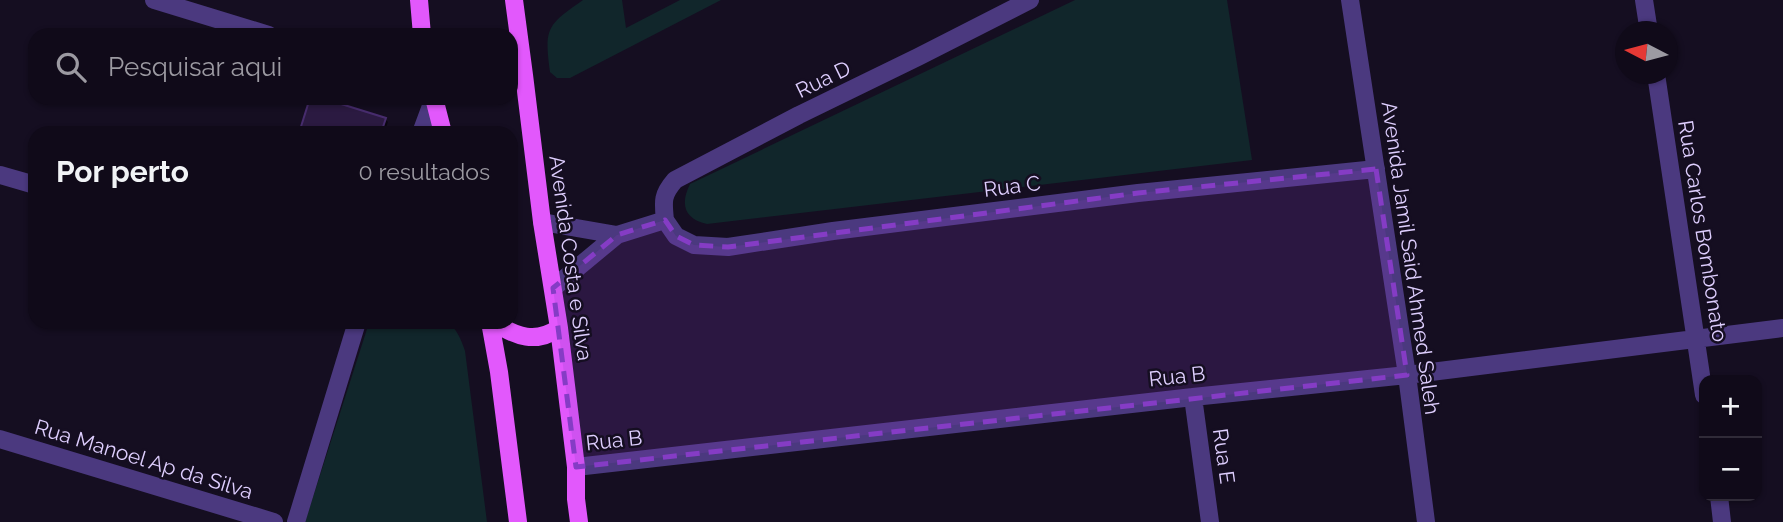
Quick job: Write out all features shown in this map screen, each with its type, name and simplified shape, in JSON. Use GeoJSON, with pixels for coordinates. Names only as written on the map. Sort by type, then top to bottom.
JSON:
{"type":"FeatureCollection","features":[{"type":"Feature","properties":{"kind":"main road"},"geometry":{"type":"LineString","coordinates":[[419,0],[421,28]]}},
{"type":"Feature","properties":{"kind":"main road","name":"Avenida Costa e Silva"},"geometry":{"type":"LineString","coordinates":[[514,0],[516,28]]}},
{"type":"Feature","properties":{"kind":"main road","name":"Avenida Costa e Silva"},"geometry":{"type":"LineString","coordinates":[[518,70],[559,327],[576,467],[579,522]]}},
{"type":"Feature","properties":{"kind":"main road"},"geometry":{"type":"LineString","coordinates":[[436,105],[441,126]]}},
{"type":"Feature","properties":{"kind":"main road"},"geometry":{"type":"LineString","coordinates":[[504,329],[523,337],[538,337],[549,335],[559,327]]}},
{"type":"Feature","properties":{"kind":"main road"},"geometry":{"type":"LineString","coordinates":[[493,329],[518,522]]}},
{"type":"Feature","properties":{"kind":"street"},"geometry":{"type":"LineString","coordinates":[[154,0],[245,28]]}},
{"type":"Feature","properties":{"kind":"street","name":"Rua D"},"geometry":{"type":"LineString","coordinates":[[665,220],[663,199],[675,180],[1030,0]]}},
{"type":"Feature","properties":{"kind":"street","name":"Avenida Jamil Said Ahmed Saleh"},"geometry":{"type":"LineString","coordinates":[[1350,0],[1407,374],[1426,522]]}},
{"type":"Feature","properties":{"kind":"street"},"geometry":{"type":"LineString","coordinates":[[1644,0],[1647,21]]}},
{"type":"Feature","properties":{"kind":"street","name":"Rua Carlos Bombonato"},"geometry":{"type":"LineString","coordinates":[[1658,84],[1701,375]]}},
{"type":"Feature","properties":{"kind":"street"},"geometry":{"type":"LineString","coordinates":[[424,126],[431,105]]}},
{"type":"Feature","properties":{"kind":"street","name":"Rua C"},"geometry":{"type":"LineString","coordinates":[[665,220],[677,236],[694,245],[728,247],[833,231],[1138,193],[1376,169]]}},
{"type":"Feature","properties":{"kind":"street"},"geometry":{"type":"LineString","coordinates":[[0,175],[28,182]]}},
{"type":"Feature","properties":{"kind":"street"},"geometry":{"type":"LineString","coordinates":[[553,288],[617,235],[665,220]]}},
{"type":"Feature","properties":{"kind":"street"},"geometry":{"type":"LineString","coordinates":[[542,222],[617,235]]}},
{"type":"Feature","properties":{"kind":"street","name":"Rua B"},"geometry":{"type":"LineString","coordinates":[[576,467],[1407,374],[1783,328]]}},
{"type":"Feature","properties":{"kind":"street"},"geometry":{"type":"LineString","coordinates":[[296,522],[355,329]]}},
{"type":"Feature","properties":{"kind":"street","name":"Rua E"},"geometry":{"type":"LineString","coordinates":[[1193,397],[1210,522]]}},
{"type":"Feature","properties":{"kind":"street","name":"Rua Manoel Ap da Silva"},"geometry":{"type":"LineString","coordinates":[[0,439],[274,522]]}},
{"type":"Feature","properties":{"kind":"street"},"geometry":{"type":"LineString","coordinates":[[1720,501],[1722,522]]}},
{"type":"Feature","properties":{"kind":"highlighted area"},"geometry":{"type":"Polygon","coordinates":[[[1376,169],[1407,375],[576,467],[553,288],[617,235],[665,220],[676,236],[694,245],[728,247],[1138,193],[1376,169]]]}},
{"type":"Feature","properties":{"kind":"green space"},"geometry":{"type":"Polygon","coordinates":[[[583,0],[622,0],[626,28],[680,0],[721,0],[570,78],[557,78],[550,72],[548,36],[555,22],[583,0]]]}},
{"type":"Feature","properties":{"kind":"green space"},"geometry":{"type":"Polygon","coordinates":[[[1075,0],[1227,0],[1252,160],[707,224],[693,218],[686,210],[685,198],[690,184],[1075,0]]]}},
{"type":"Feature","properties":{"kind":"green space"},"geometry":{"type":"Polygon","coordinates":[[[367,329],[454,329],[465,351],[487,522],[305,522],[367,329]]]}},
{"type":"Feature","properties":{"kind":"building"},"geometry":{"type":"Polygon","coordinates":[[[308,105],[344,105],[386,118],[383,126],[301,126],[308,105]]]}}]}
